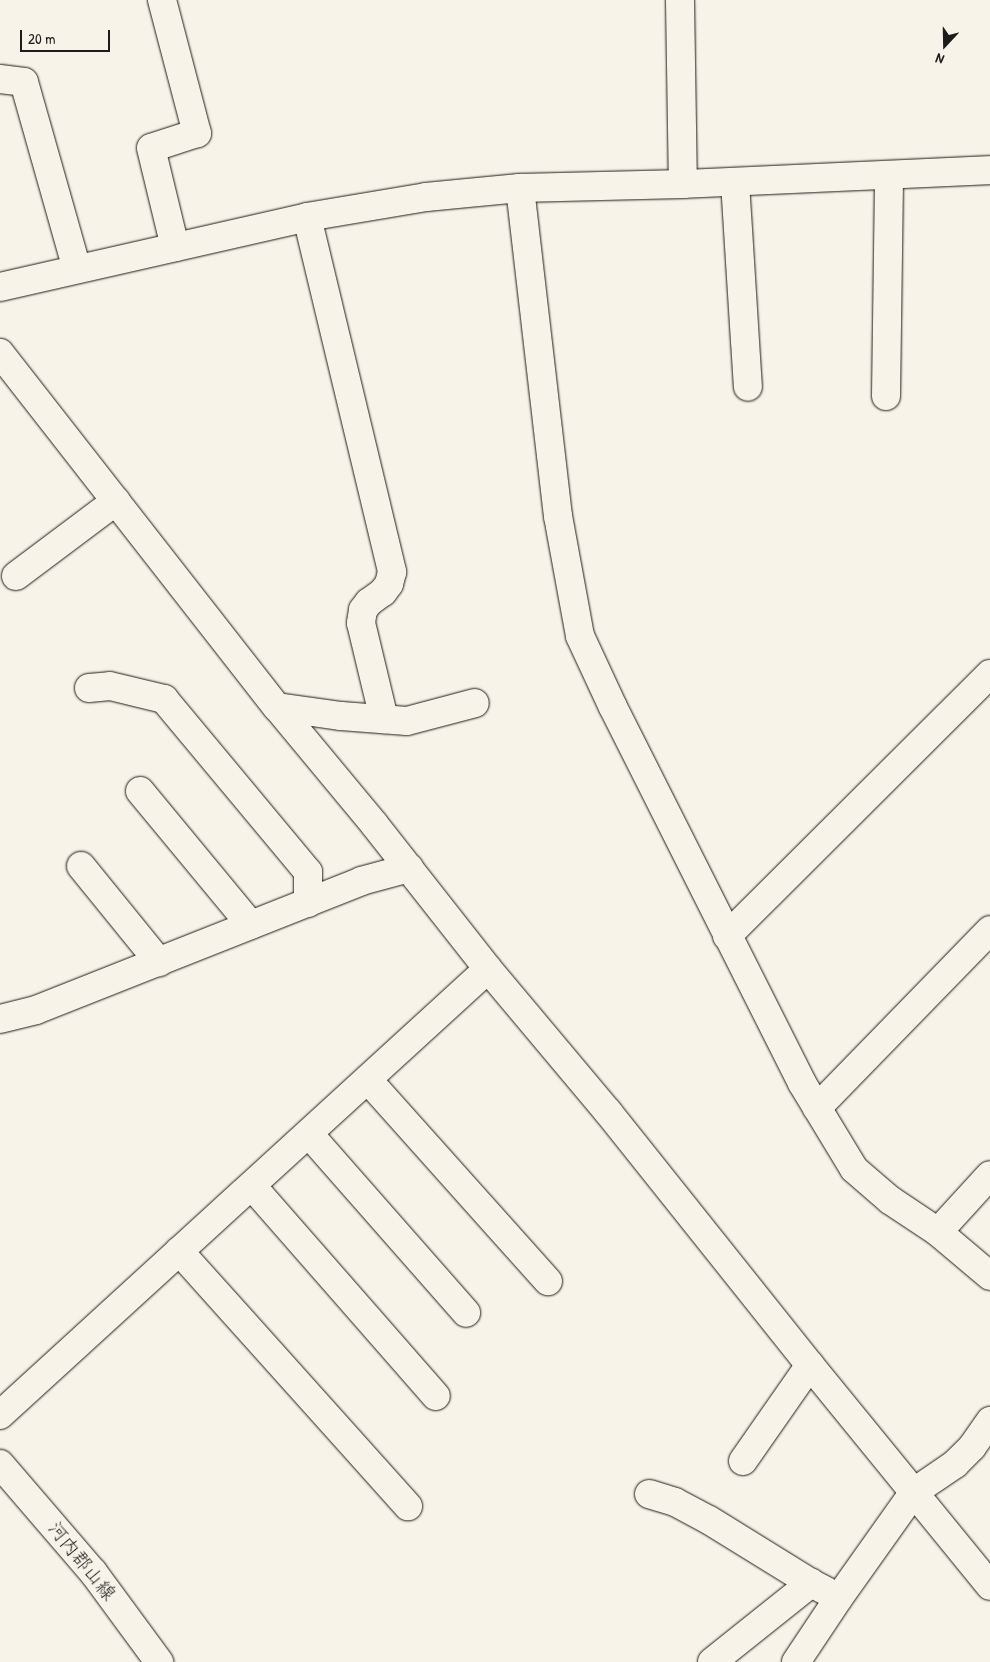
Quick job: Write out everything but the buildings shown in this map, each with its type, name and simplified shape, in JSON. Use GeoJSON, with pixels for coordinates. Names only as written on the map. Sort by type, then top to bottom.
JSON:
{"type":"FeatureCollection","features":[{"type":"Feature","properties":{"kind":"street"},"geometry":{"type":"LineString","coordinates":[[162,0],[197,133],[151,148],[175,247]]}},
{"type":"Feature","properties":{"kind":"street"},"geometry":{"type":"LineString","coordinates":[[680,0],[683,184]]}},
{"type":"Feature","properties":{"kind":"street"},"geometry":{"type":"LineString","coordinates":[[0,79],[24,82],[77,269]]}},
{"type":"Feature","properties":{"kind":"street"},"geometry":{"type":"LineString","coordinates":[[0,287],[307,216],[426,197],[520,188],[683,184],[990,170]]}},
{"type":"Feature","properties":{"kind":"street"},"geometry":{"type":"LineString","coordinates":[[886,396],[889,175]]}},
{"type":"Feature","properties":{"kind":"street"},"geometry":{"type":"LineString","coordinates":[[735,182],[748,387]]}},
{"type":"Feature","properties":{"kind":"street"},"geometry":{"type":"LineString","coordinates":[[520,188],[558,516],[580,636],[613,707],[727,936],[817,1108],[854,1169],[890,1200],[938,1232],[990,1276]]}},
{"type":"Feature","properties":{"kind":"street"},"geometry":{"type":"LineString","coordinates":[[307,216],[392,572],[389,584],[383,592],[369,602],[364,610],[361,623],[384,719]]}},
{"type":"Feature","properties":{"kind":"street"},"geometry":{"type":"LineString","coordinates":[[0,353],[277,707],[409,868],[488,969],[608,1112],[990,1586]]}},
{"type":"Feature","properties":{"kind":"street"},"geometry":{"type":"LineString","coordinates":[[16,576],[116,502]]}},
{"type":"Feature","properties":{"kind":"street"},"geometry":{"type":"LineString","coordinates":[[727,936],[990,674]]}},
{"type":"Feature","properties":{"kind":"street"},"geometry":{"type":"LineString","coordinates":[[89,688],[110,686],[164,699],[308,872],[308,903]]}},
{"type":"Feature","properties":{"kind":"street"},"geometry":{"type":"LineString","coordinates":[[277,707],[341,716],[407,720],[475,703]]}},
{"type":"Feature","properties":{"kind":"street"},"geometry":{"type":"LineString","coordinates":[[140,791],[251,925]]}},
{"type":"Feature","properties":{"kind":"street"},"geometry":{"type":"LineString","coordinates":[[81,866],[159,962]]}},
{"type":"Feature","properties":{"kind":"street"},"geometry":{"type":"LineString","coordinates":[[0,1019],[36,1010],[361,882],[409,868]]}},
{"type":"Feature","properties":{"kind":"street"},"geometry":{"type":"LineString","coordinates":[[817,1108],[990,930]]}},
{"type":"Feature","properties":{"kind":"street"},"geometry":{"type":"LineString","coordinates":[[0,1415],[488,969]]}},
{"type":"Feature","properties":{"kind":"street"},"geometry":{"type":"LineString","coordinates":[[368,1080],[548,1281]]}},
{"type":"Feature","properties":{"kind":"street"},"geometry":{"type":"LineString","coordinates":[[309,1134],[466,1313]]}},
{"type":"Feature","properties":{"kind":"street"},"geometry":{"type":"LineString","coordinates":[[938,1232],[990,1175]]}},
{"type":"Feature","properties":{"kind":"street"},"geometry":{"type":"LineString","coordinates":[[252,1186],[436,1396]]}},
{"type":"Feature","properties":{"kind":"street"},"geometry":{"type":"LineString","coordinates":[[179,1250],[408,1506]]}},
{"type":"Feature","properties":{"kind":"street"},"geometry":{"type":"LineString","coordinates":[[743,1460],[810,1365]]}},
{"type":"Feature","properties":{"kind":"street"},"geometry":{"type":"LineString","coordinates":[[796,1662],[914,1492],[955,1464],[972,1447],[990,1421]]}},
{"type":"Feature","properties":{"kind":"street","name":"河内郡山線"},"geometry":{"type":"LineString","coordinates":[[0,1464],[93,1572],[159,1661]]}},
{"type":"Feature","properties":{"kind":"street"},"geometry":{"type":"LineString","coordinates":[[649,1494],[674,1502],[709,1520],[838,1599]]}},
{"type":"Feature","properties":{"kind":"street"},"geometry":{"type":"LineString","coordinates":[[712,1662],[812,1583]]}}]}
